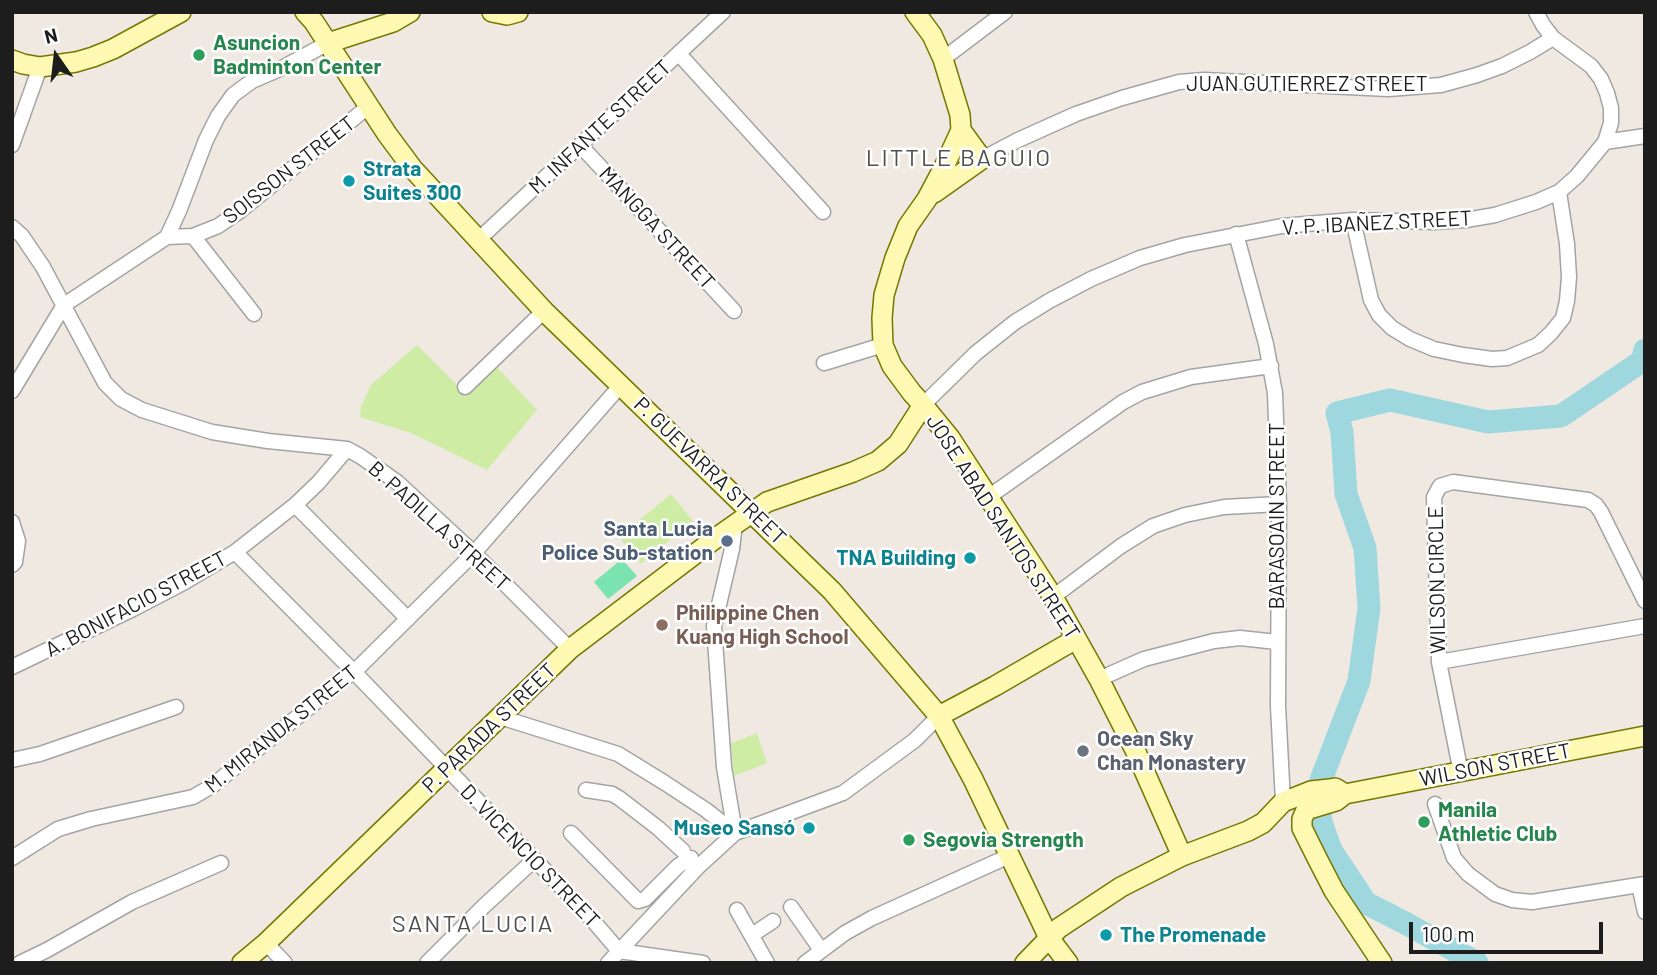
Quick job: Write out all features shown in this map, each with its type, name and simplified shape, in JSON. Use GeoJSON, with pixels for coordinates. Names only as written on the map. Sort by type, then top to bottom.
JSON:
{"type":"FeatureCollection","features":[{"type":"Feature","properties":{"kind":"main road"},"geometry":{"type":"LineString","coordinates":[[12,60],[40,67],[76,62],[113,49],[181,12]]}},
{"type":"Feature","properties":{"kind":"main road","name":"P. GUEVARRA STREET"},"geometry":{"type":"LineString","coordinates":[[304,12],[314,22],[412,169],[544,311],[832,591],[939,716],[973,779],[1049,938],[1068,963]]}},
{"type":"Feature","properties":{"kind":"main road"},"geometry":{"type":"LineString","coordinates":[[328,43],[393,22],[410,12]]}},
{"type":"Feature","properties":{"kind":"main road"},"geometry":{"type":"LineString","coordinates":[[492,12],[508,15],[518,12]]}},
{"type":"Feature","properties":{"kind":"main road"},"geometry":{"type":"LineString","coordinates":[[915,12],[932,35],[943,59],[960,115],[961,130],[982,159]]}},
{"type":"Feature","properties":{"kind":"main road","name":"JOSE ABAD SANTOS STREET"},"geometry":{"type":"LineString","coordinates":[[961,130],[927,199],[908,226],[895,258],[884,295],[883,345],[892,366],[950,438],[1053,597],[1135,750],[1182,856]]}},
{"type":"Feature","properties":{"kind":"main road","name":"JOSE ABAD SANTOS STREET"},"geometry":{"type":"LineString","coordinates":[[927,199],[982,159]]}},
{"type":"Feature","properties":{"kind":"main road","name":"V. P. IBAÑEZ STREET"},"geometry":{"type":"LineString","coordinates":[[751,511],[767,502],[878,461],[898,444],[923,405]]}},
{"type":"Feature","properties":{"kind":"main road","name":"P. PARADA STREET"},"geometry":{"type":"LineString","coordinates":[[242,963],[266,943],[570,649],[751,511]]}},
{"type":"Feature","properties":{"kind":"main road"},"geometry":{"type":"LineString","coordinates":[[939,716],[1076,639]]}},
{"type":"Feature","properties":{"kind":"main road","name":"WILSON STREET"},"geometry":{"type":"LineString","coordinates":[[1024,963],[1059,928],[1121,887],[1182,856],[1248,831],[1263,823],[1283,802],[1461,773],[1645,736]]}},
{"type":"Feature","properties":{"kind":"main road"},"geometry":{"type":"LineString","coordinates":[[1325,797],[1303,814],[1302,828],[1334,891],[1382,963]]}},
{"type":"Feature","properties":{"kind":"main road","name":"WILSON STREET"},"geometry":{"type":"LineString","coordinates":[[1263,823],[1286,822],[1302,828]]}},
{"type":"Feature","properties":{"kind":"street","name":"M. INFANTE STREET"},"geometry":{"type":"LineString","coordinates":[[478,240],[723,12]]}},
{"type":"Feature","properties":{"kind":"street"},"geometry":{"type":"LineString","coordinates":[[943,59],[1005,12]]}},
{"type":"Feature","properties":{"kind":"street"},"geometry":{"type":"LineString","coordinates":[[1536,12],[1553,38],[1591,66],[1601,79],[1611,108],[1611,122],[1605,142],[1645,136]]}},
{"type":"Feature","properties":{"kind":"street","name":"JUAN GUTIERREZ STREET"},"geometry":{"type":"LineString","coordinates":[[982,159],[1076,114],[1179,82],[1204,80],[1388,89],[1441,85],[1502,66],[1553,38]]}},
{"type":"Feature","properties":{"kind":"street"},"geometry":{"type":"LineString","coordinates":[[12,391],[64,305],[167,237],[206,140],[233,95],[253,81],[328,43]]}},
{"type":"Feature","properties":{"kind":"street"},"geometry":{"type":"LineString","coordinates":[[679,54],[824,212]]}},
{"type":"Feature","properties":{"kind":"street"},"geometry":{"type":"LineString","coordinates":[[12,145],[40,67]]}},
{"type":"Feature","properties":{"kind":"street","name":"SOISSON STREET"},"geometry":{"type":"LineString","coordinates":[[167,237],[193,236],[218,226],[369,106]]}},
{"type":"Feature","properties":{"kind":"street","name":"V. P. IBAÑEZ STREET"},"geometry":{"type":"LineString","coordinates":[[923,405],[976,353],[1015,322],[1091,279],[1140,258],[1185,245],[1282,226],[1353,220],[1435,222],[1495,215],[1559,192],[1577,176],[1605,142]]}},
{"type":"Feature","properties":{"kind":"street","name":"MANGGA STREET"},"geometry":{"type":"LineString","coordinates":[[580,145],[734,311]]}},
{"type":"Feature","properties":{"kind":"street"},"geometry":{"type":"LineString","coordinates":[[1353,220],[1371,300],[1378,315],[1392,328],[1434,349],[1492,359],[1507,358],[1538,345],[1563,318],[1569,277],[1559,192]]}},
{"type":"Feature","properties":{"kind":"street","name":"B. PADILLA STREET"},"geometry":{"type":"LineString","coordinates":[[12,227],[22,236],[43,267],[105,383],[121,399],[142,410],[212,432],[347,449],[360,456],[397,482],[474,553],[570,649]]}},
{"type":"Feature","properties":{"kind":"street","name":"BARASOAIN STREET"},"geometry":{"type":"LineString","coordinates":[[1236,234],[1271,366],[1275,393],[1279,504],[1278,706],[1283,802]]}},
{"type":"Feature","properties":{"kind":"street"},"geometry":{"type":"LineString","coordinates":[[193,236],[254,314]]}},
{"type":"Feature","properties":{"kind":"street"},"geometry":{"type":"LineString","coordinates":[[465,387],[544,311]]}},
{"type":"Feature","properties":{"kind":"street"},"geometry":{"type":"LineString","coordinates":[[824,363],[883,345]]}},
{"type":"Feature","properties":{"kind":"street"},"geometry":{"type":"LineString","coordinates":[[987,498],[1123,402],[1142,392],[1191,377],[1271,366]]}},
{"type":"Feature","properties":{"kind":"street","name":"M. MIRANDA STREET"},"geometry":{"type":"LineString","coordinates":[[12,858],[58,829],[203,793],[354,672],[474,553],[621,385]]}},
{"type":"Feature","properties":{"kind":"street","name":"A. BONIFACIO STREET"},"geometry":{"type":"LineString","coordinates":[[12,667],[133,609],[235,552],[295,505],[347,449]]}},
{"type":"Feature","properties":{"kind":"street","name":"WILSON CIRCLE"},"geometry":{"type":"LineString","coordinates":[[1461,773],[1439,662],[1434,497],[1440,486],[1453,482],[1588,500],[1596,505],[1645,601]]}},
{"type":"Feature","properties":{"kind":"street"},"geometry":{"type":"LineString","coordinates":[[1053,597],[1153,526],[1185,515],[1224,507],[1279,504]]}},
{"type":"Feature","properties":{"kind":"street"},"geometry":{"type":"LineString","coordinates":[[295,505],[408,619]]}},
{"type":"Feature","properties":{"kind":"street"},"geometry":{"type":"LineString","coordinates":[[12,522],[18,541],[15,562],[12,565]]}},
{"type":"Feature","properties":{"kind":"street"},"geometry":{"type":"LineString","coordinates":[[731,527],[734,533],[732,549],[714,626],[724,767],[735,833]]}},
{"type":"Feature","properties":{"kind":"street","name":"D. VICENCIO STREET"},"geometry":{"type":"LineString","coordinates":[[235,552],[589,916],[619,951]]}},
{"type":"Feature","properties":{"kind":"street"},"geometry":{"type":"LineString","coordinates":[[1439,662],[1645,626]]}},
{"type":"Feature","properties":{"kind":"street"},"geometry":{"type":"LineString","coordinates":[[1099,679],[1144,659],[1214,641],[1240,638],[1277,642]]}},
{"type":"Feature","properties":{"kind":"street"},"geometry":{"type":"LineString","coordinates":[[12,760],[40,754],[176,707]]}},
{"type":"Feature","properties":{"kind":"street"},"geometry":{"type":"LineString","coordinates":[[608,963],[699,866],[735,833],[843,793],[915,740],[939,716]]}},
{"type":"Feature","properties":{"kind":"street"},"geometry":{"type":"LineString","coordinates":[[500,717],[618,754],[675,789],[735,833]]}},
{"type":"Feature","properties":{"kind":"street"},"geometry":{"type":"LineString","coordinates":[[571,833],[638,901],[645,900],[687,855],[659,828],[619,798],[612,794],[586,790]]}},
{"type":"Feature","properties":{"kind":"street"},"geometry":{"type":"LineString","coordinates":[[1435,804],[1454,858],[1468,874],[1494,894],[1512,900],[1532,902],[1642,884],[1645,912]]}},
{"type":"Feature","properties":{"kind":"street"},"geometry":{"type":"LineString","coordinates":[[805,963],[845,933],[872,918],[1009,856]]}},
{"type":"Feature","properties":{"kind":"street"},"geometry":{"type":"LineString","coordinates":[[426,963],[534,860]]}},
{"type":"Feature","properties":{"kind":"street"},"geometry":{"type":"LineString","coordinates":[[20,963],[132,901],[221,863]]}},
{"type":"Feature","properties":{"kind":"street"},"geometry":{"type":"LineString","coordinates":[[791,907],[821,950]]}},
{"type":"Feature","properties":{"kind":"street"},"geometry":{"type":"LineString","coordinates":[[737,910],[767,963]]}},
{"type":"Feature","properties":{"kind":"street"},"geometry":{"type":"LineString","coordinates":[[752,935],[773,921]]}},
{"type":"Feature","properties":{"kind":"street"},"geometry":{"type":"LineString","coordinates":[[266,943],[285,963]]}},
{"type":"Feature","properties":{"kind":"street"},"geometry":{"type":"LineString","coordinates":[[619,951],[703,963]]}},
{"type":"Feature","properties":{"kind":"green space"},"geometry":{"type":"Polygon","coordinates":[[[417,345],[464,392],[493,363],[537,410],[487,470],[411,433],[360,417],[361,407],[371,385],[417,345]]]}},
{"type":"Feature","properties":{"kind":"green space"},"geometry":{"type":"Polygon","coordinates":[[[671,494],[693,521],[641,564],[619,537],[671,494]]]}},
{"type":"Feature","properties":{"kind":"green space"},"geometry":{"type":"Polygon","coordinates":[[[622,559],[637,576],[608,599],[594,582],[622,559]]]}},
{"type":"Feature","properties":{"kind":"green space"},"geometry":{"type":"Polygon","coordinates":[[[757,733],[767,763],[734,776],[731,743],[757,733]]]}},
{"type":"Feature","properties":{"kind":"waterway"},"geometry":{"type":"LineString","coordinates":[[1477,963],[1366,903],[1331,850],[1320,818],[1321,780],[1359,681],[1369,608],[1365,548],[1346,494],[1342,432],[1337,413],[1390,400],[1488,422],[1561,416],[1642,361],[1645,350]]}},
{"type":"Feature","properties":{"kind":"place","name":"Asuncion Badminton Center"},"geometry":{"type":"Point","coordinates":[199,55]}},
{"type":"Feature","properties":{"kind":"place","name":"Strata Suites 300"},"geometry":{"type":"Point","coordinates":[349,181]}},
{"type":"Feature","properties":{"kind":"place","name":"Santa Lucia Police Sub-station"},"geometry":{"type":"Point","coordinates":[727,541]}},
{"type":"Feature","properties":{"kind":"place","name":"TNA Building"},"geometry":{"type":"Point","coordinates":[970,558]}},
{"type":"Feature","properties":{"kind":"place","name":"Philippine Chen Kuang High School"},"geometry":{"type":"Point","coordinates":[662,625]}},
{"type":"Feature","properties":{"kind":"place","name":"Ocean Sky Chan Monastery"},"geometry":{"type":"Point","coordinates":[1083,751]}},
{"type":"Feature","properties":{"kind":"place","name":"Manila Athletic Club"},"geometry":{"type":"Point","coordinates":[1424,822]}},
{"type":"Feature","properties":{"kind":"place","name":"Museo Sansó"},"geometry":{"type":"Point","coordinates":[809,828]}},
{"type":"Feature","properties":{"kind":"place","name":"Segovia Strength"},"geometry":{"type":"Point","coordinates":[909,840]}},
{"type":"Feature","properties":{"kind":"place","name":"The Promenade"},"geometry":{"type":"Point","coordinates":[1106,935]}},
{"type":"Feature","properties":{"kind":"district","name":"LITTLE BAGUIO"},"geometry":{"type":"Point","coordinates":[959,158]}},
{"type":"Feature","properties":{"kind":"district","name":"SANTA LUCIA"},"geometry":{"type":"Point","coordinates":[473,924]}}]}
